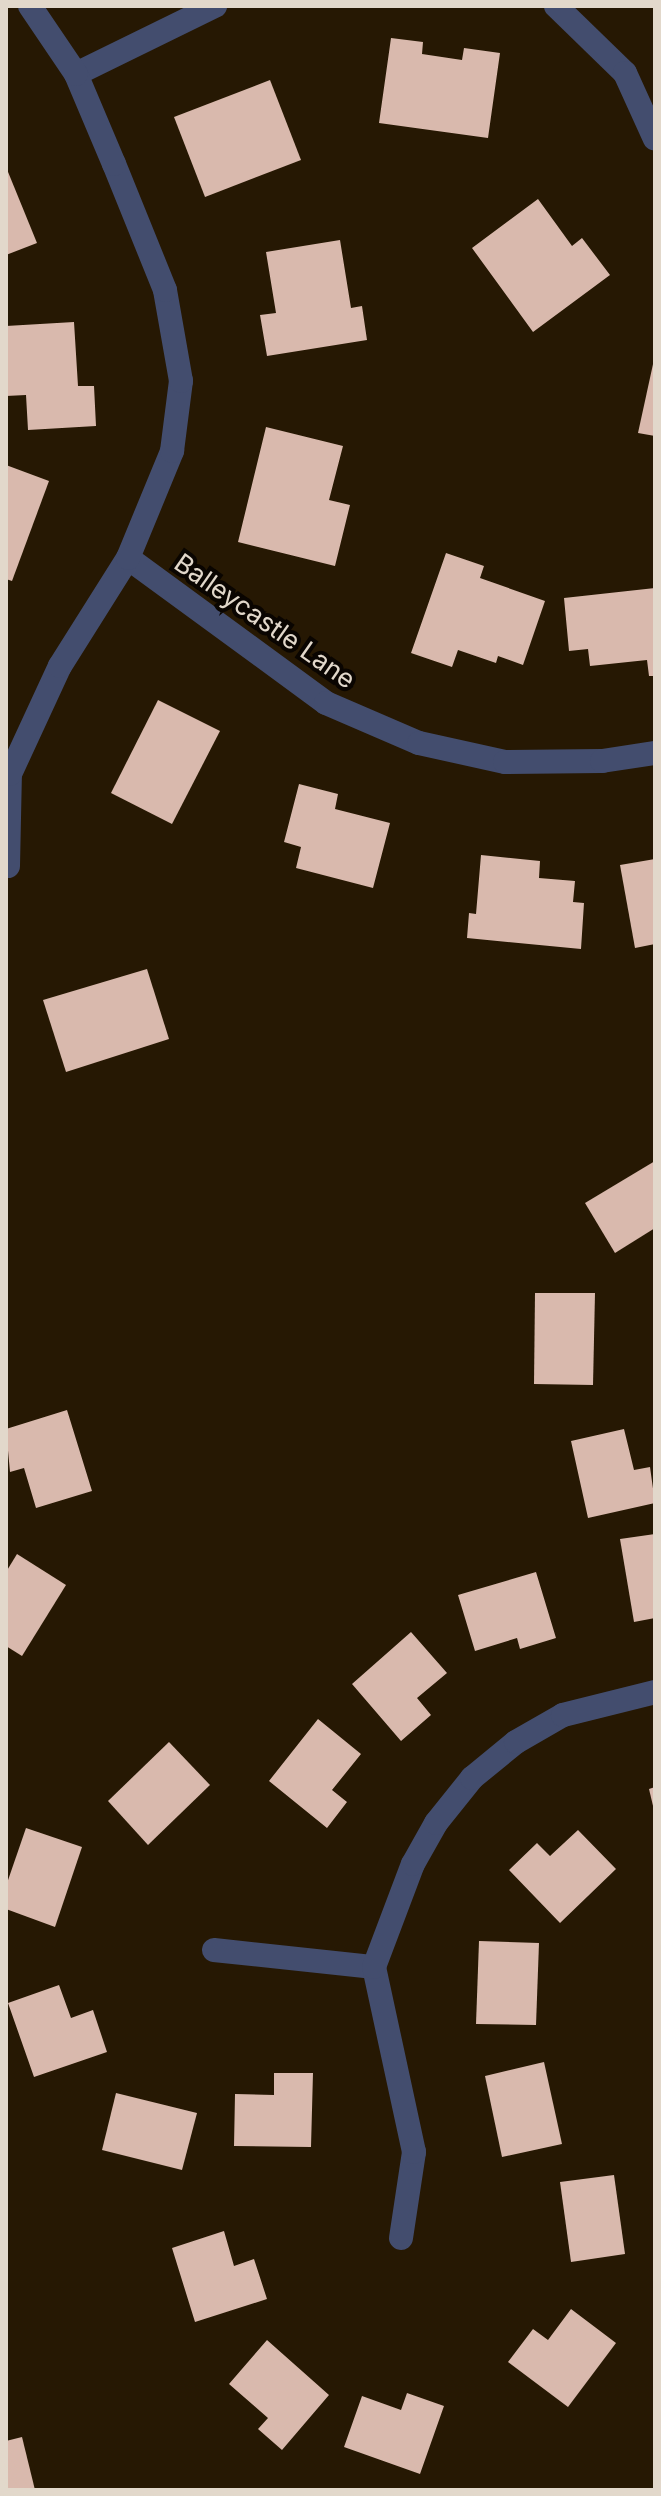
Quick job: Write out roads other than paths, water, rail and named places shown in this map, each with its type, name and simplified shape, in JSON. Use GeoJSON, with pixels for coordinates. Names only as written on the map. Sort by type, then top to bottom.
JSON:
{"type":"FeatureCollection","features":[{"type":"Feature","properties":{"kind":"street"},"geometry":{"type":"LineString","coordinates":[[8,866],[8,773],[60,666],[128,558],[172,451],[181,381],[165,290],[76,74],[30,6]]}},
{"type":"Feature","properties":{"kind":"street"},"geometry":{"type":"LineString","coordinates":[[76,74],[215,6]]}},
{"type":"Feature","properties":{"kind":"street"},"geometry":{"type":"LineString","coordinates":[[556,6],[625,73],[655,139]]}},
{"type":"Feature","properties":{"kind":"street","name":"Balleycastle Lane"},"geometry":{"type":"LineString","coordinates":[[128,558],[326,703],[419,743],[505,762],[602,761],[655,753]]}},
{"type":"Feature","properties":{"kind":"street"},"geometry":{"type":"LineString","coordinates":[[401,2238],[414,2152],[374,1967],[413,1864],[436,1823],[472,1778],[516,1742],[563,1715],[655,1692]]}},
{"type":"Feature","properties":{"kind":"street"},"geometry":{"type":"LineString","coordinates":[[214,1950],[374,1967]]}}]}
